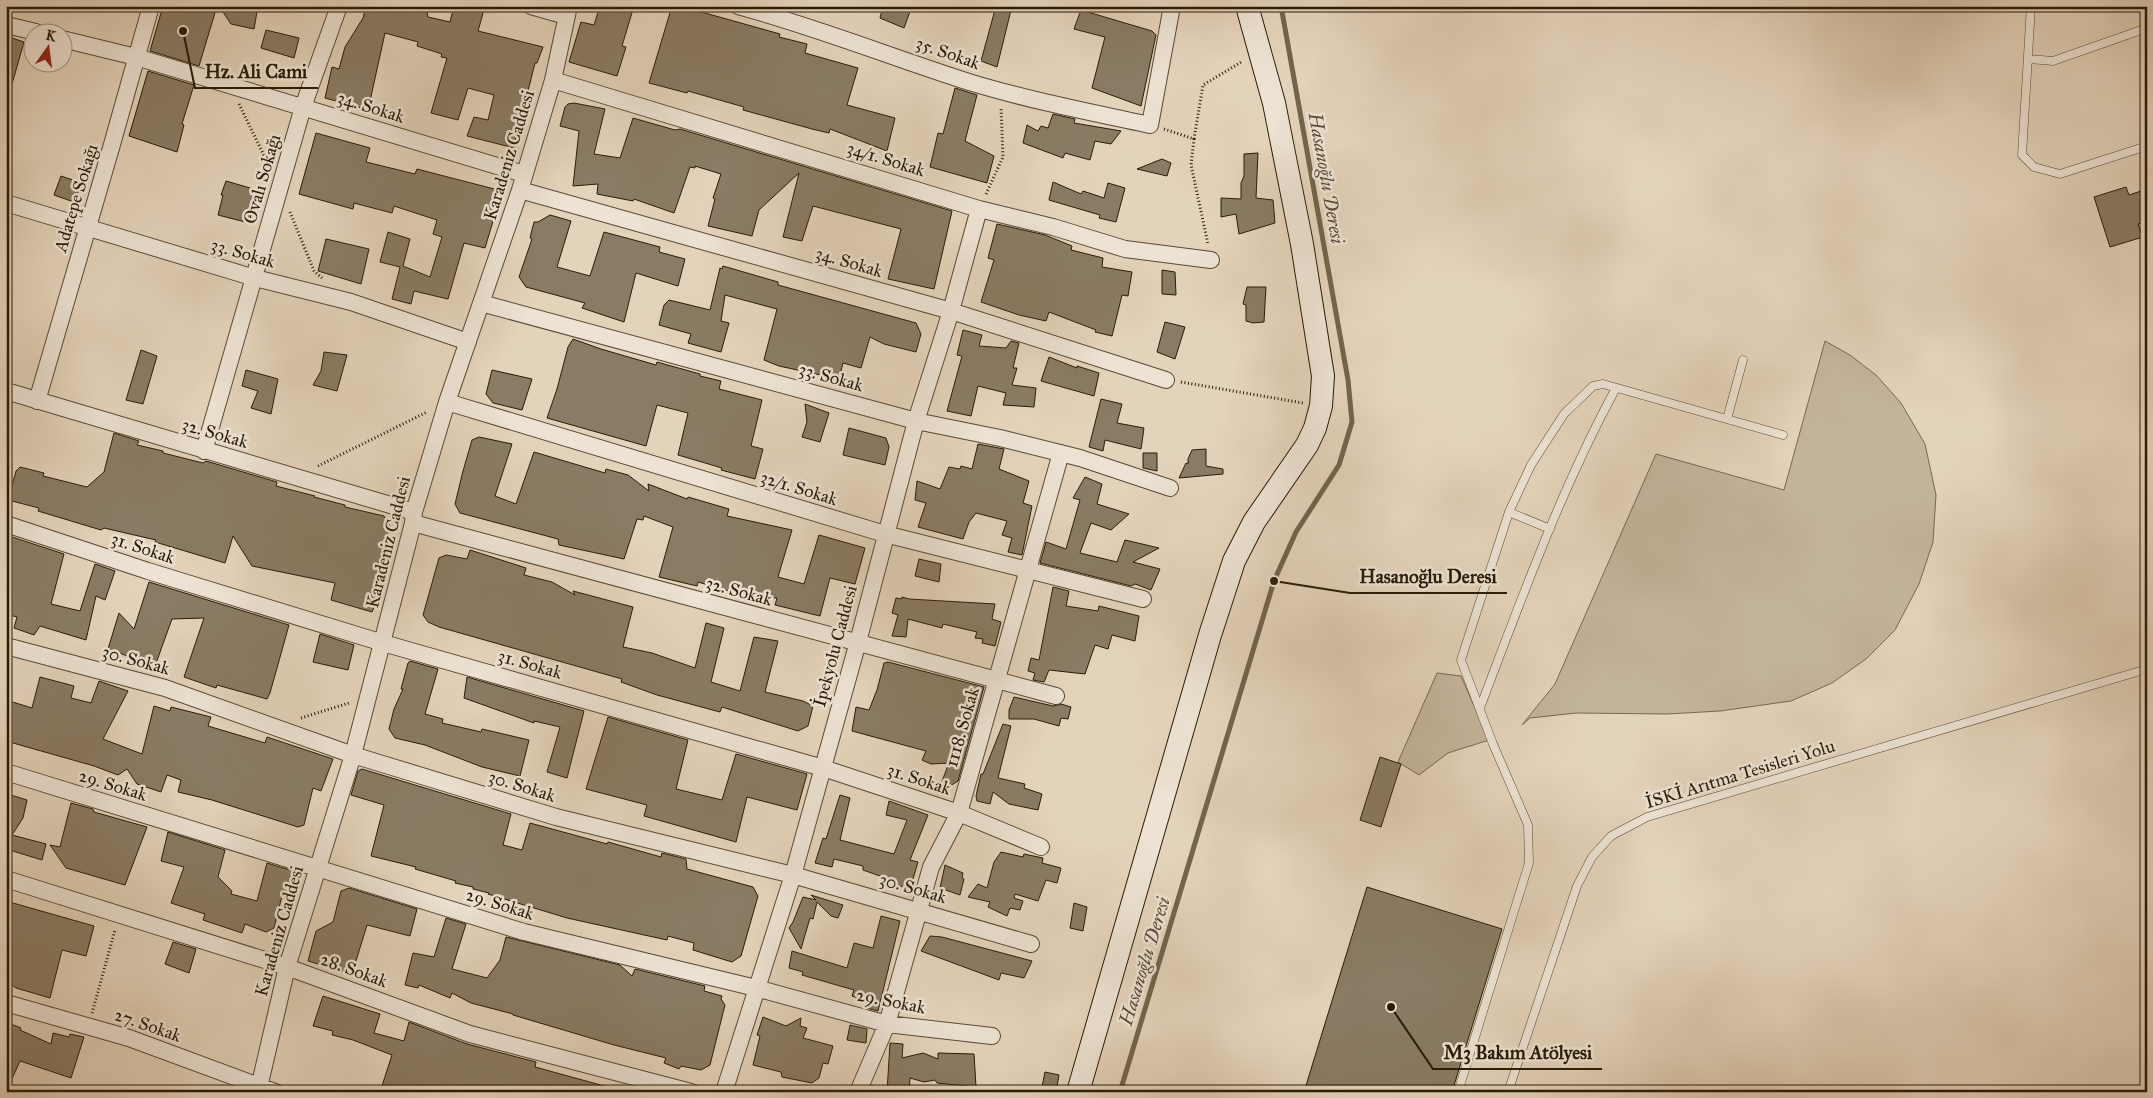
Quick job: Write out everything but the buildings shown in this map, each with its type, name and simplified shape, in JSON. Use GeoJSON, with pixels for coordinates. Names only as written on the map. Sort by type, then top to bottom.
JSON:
{"type":"FeatureCollection","features":[{"type":"Feature","properties":{"kind":"street","name":"Adatepe Sokağı"},"geometry":{"type":"LineString","coordinates":[[37,401],[150,6]]}},
{"type":"Feature","properties":{"kind":"street","name":"Ovalı Sokağı"},"geometry":{"type":"LineString","coordinates":[[204,451],[303,107],[339,6]]}},
{"type":"Feature","properties":{"kind":"street"},"geometry":{"type":"LineString","coordinates":[[531,6],[567,11]]}},
{"type":"Feature","properties":{"kind":"street","name":"35. Sokak"},"geometry":{"type":"LineString","coordinates":[[738,6],[792,21],[1001,91],[1037,101],[1150,125]]}},
{"type":"Feature","properties":{"kind":"street"},"geometry":{"type":"LineString","coordinates":[[1150,125],[1172,6]]}},
{"type":"Feature","properties":{"kind":"street"},"geometry":{"type":"LineString","coordinates":[[1078,1092],[1210,635],[1234,561],[1254,522],[1306,445],[1315,428],[1321,406],[1323,376],[1302,244],[1274,103],[1247,6]]}},
{"type":"Feature","properties":{"kind":"street","name":"Karadeniz Caddesi"},"geometry":{"type":"LineString","coordinates":[[264,1090],[287,967],[353,755],[383,643],[413,518],[447,402],[520,190],[553,80],[567,11]]}},
{"type":"Feature","properties":{"kind":"street"},"geometry":{"type":"LineString","coordinates":[[6,25],[22,29]]}},
{"type":"Feature","properties":{"kind":"street","name":"34. Sokak"},"geometry":{"type":"LineString","coordinates":[[72,41],[136,57],[524,174]]}},
{"type":"Feature","properties":{"kind":"street","name":"34/1. Sokak"},"geometry":{"type":"LineString","coordinates":[[553,80],[979,208],[1053,227],[1125,249],[1211,260]]}},
{"type":"Feature","properties":{"kind":"street","name":"34. Sokak"},"geometry":{"type":"LineString","coordinates":[[520,190],[951,311],[1166,380]]}},
{"type":"Feature","properties":{"kind":"street","name":"33. Sokak"},"geometry":{"type":"LineString","coordinates":[[6,203],[88,226],[255,278],[351,302],[468,342]]}},
{"type":"Feature","properties":{"kind":"street","name":"İpekyolu Caddesi"},"geometry":{"type":"LineString","coordinates":[[724,1092],[793,875],[858,642],[916,420],[951,311],[979,208]]}},
{"type":"Feature","properties":{"kind":"street","name":"33. Sokak"},"geometry":{"type":"LineString","coordinates":[[482,303],[916,420],[1061,453],[1170,488]]}},
{"type":"Feature","properties":{"kind":"street","name":"32. Sokak"},"geometry":{"type":"LineString","coordinates":[[6,391],[296,477],[413,518],[746,614],[858,642],[996,682],[1056,696]]}},
{"type":"Feature","properties":{"kind":"street","name":"32/1. Sokak"},"geometry":{"type":"LineString","coordinates":[[447,402],[885,534],[1143,599]]}},
{"type":"Feature","properties":{"kind":"street","name":"1118. Sokak"},"geometry":{"type":"LineString","coordinates":[[858,1092],[887,1024],[931,867],[959,813],[1061,453]]}},
{"type":"Feature","properties":{"kind":"street","name":"31. Sokak"},"geometry":{"type":"LineString","coordinates":[[6,524],[148,571],[383,643],[823,768],[959,813],[1041,847]]}},
{"type":"Feature","properties":{"kind":"street","name":"30. Sokak"},"geometry":{"type":"LineString","coordinates":[[6,646],[166,688],[353,755],[556,817],[793,875],[1031,944]]}},
{"type":"Feature","properties":{"kind":"street","name":"29. Sokak"},"geometry":{"type":"LineString","coordinates":[[6,772],[524,932],[756,988],[887,1024],[992,1036]]}},
{"type":"Feature","properties":{"kind":"street","name":"28. Sokak"},"geometry":{"type":"LineString","coordinates":[[6,879],[287,967],[470,1034],[690,1092]]}},
{"type":"Feature","properties":{"kind":"street","name":"27. Sokak"},"geometry":{"type":"LineString","coordinates":[[6,1003],[129,1038],[264,1090]]}},
{"type":"Feature","properties":{"kind":"lane"},"geometry":{"type":"LineString","coordinates":[[2031,6],[2022,155],[2034,167],[2060,174],[2147,146]]}},
{"type":"Feature","properties":{"kind":"lane"},"geometry":{"type":"LineString","coordinates":[[2028,59],[2053,61],[2147,28]]}},
{"type":"Feature","properties":{"kind":"lane"},"geometry":{"type":"LineString","coordinates":[[1726,419],[1743,360]]}},
{"type":"Feature","properties":{"kind":"lane"},"geometry":{"type":"LineString","coordinates":[[1458,1092],[1530,863],[1528,825],[1493,744],[1461,660],[1509,512],[1531,465],[1564,414],[1593,386],[1603,384],[1783,435]]}},
{"type":"Feature","properties":{"kind":"lane"},"geometry":{"type":"LineString","coordinates":[[1480,708],[1550,529],[1594,428],[1616,388]]}},
{"type":"Feature","properties":{"kind":"lane"},"geometry":{"type":"LineString","coordinates":[[1509,512],[1550,529]]}},
{"type":"Feature","properties":{"kind":"lane","name":"İSKİ Arıtma Tesisleri Yolu"},"geometry":{"type":"LineString","coordinates":[[1508,1092],[1578,886],[1592,857],[1611,836],[1647,817],[2147,668]]}},
{"type":"Feature","properties":{"kind":"path"},"geometry":{"type":"LineString","coordinates":[[1211,260],[1191,165],[1203,85],[1259,51]]}},
{"type":"Feature","properties":{"kind":"path"},"geometry":{"type":"LineString","coordinates":[[979,208],[1004,157],[1001,91]]}},
{"type":"Feature","properties":{"kind":"path"},"geometry":{"type":"LineString","coordinates":[[1150,125],[1194,139]]}},
{"type":"Feature","properties":{"kind":"path"},"geometry":{"type":"LineString","coordinates":[[1166,380],[1321,406]]}},
{"type":"Feature","properties":{"kind":"path"},"geometry":{"type":"LineString","coordinates":[[296,477],[447,402]]}},
{"type":"Feature","properties":{"kind":"path"},"geometry":{"type":"LineString","coordinates":[[274,727],[368,697]]}},
{"type":"Feature","properties":{"kind":"path"},"geometry":{"type":"LineString","coordinates":[[88,1026],[120,915]]}},
{"type":"Feature","properties":{"kind":"shaded area"},"geometry":{"type":"Polygon","coordinates":[[[1825,341],[1850,355],[1876,375],[1901,403],[1925,444],[1936,495],[1933,542],[1919,584],[1895,630],[1866,659],[1832,683],[1791,701],[1720,711],[1667,714],[1576,713],[1530,718],[1522,725],[1555,684],[1656,454],[1784,490],[1825,341]]]}},
{"type":"Feature","properties":{"kind":"shaded area"},"geometry":{"type":"Polygon","coordinates":[[[1437,673],[1461,676],[1489,740],[1448,753],[1419,775],[1398,762],[1437,673]]]}},
{"type":"Feature","properties":{"kind":"waterway","name":"Hasanoğlu Deresi"},"geometry":{"type":"LineString","coordinates":[[1120,1092],[1274,581],[1296,532],[1339,465],[1352,422],[1348,380],[1281,6]]}},
{"type":"Feature","properties":{"kind":"place","name":"Hz. Ali Cami"},"geometry":{"type":"Point","coordinates":[183,31]}},
{"type":"Feature","properties":{"kind":"place","name":"Hasanoğlu Deresi"},"geometry":{"type":"Point","coordinates":[1274,581]}},
{"type":"Feature","properties":{"kind":"place","name":"M3 Bakım Atölyesi"},"geometry":{"type":"Point","coordinates":[1391,1007]}}]}
